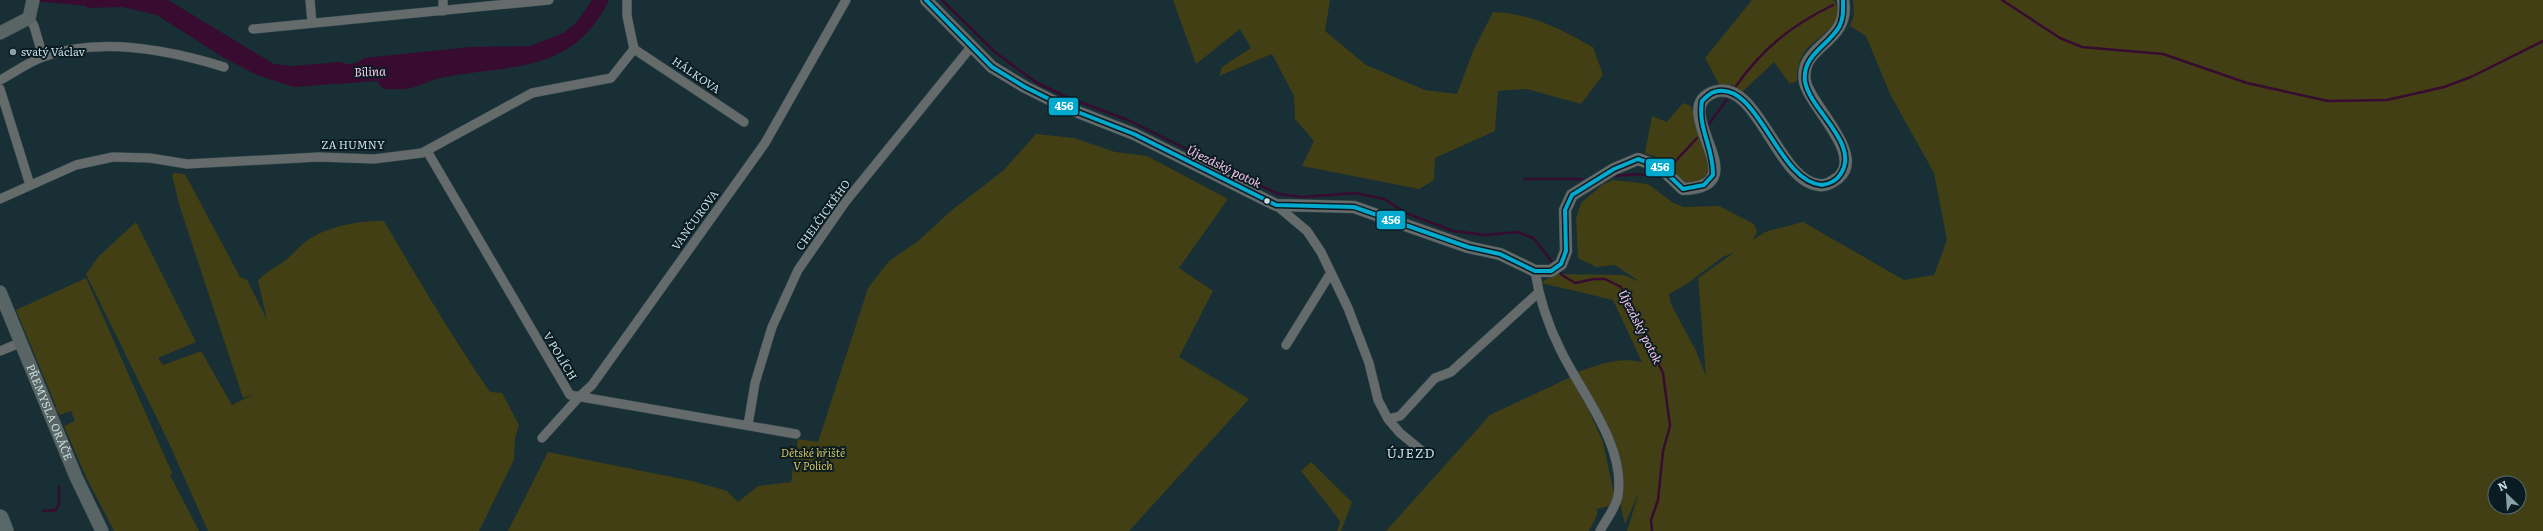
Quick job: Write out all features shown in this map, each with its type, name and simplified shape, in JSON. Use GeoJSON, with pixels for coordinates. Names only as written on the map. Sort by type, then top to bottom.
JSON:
{"type":"FeatureCollection","features":[{"type":"Feature","properties":{"kind":"highway"},"geometry":{"type":"LineString","coordinates":[[0,518],[5,531]]}},
{"type":"Feature","properties":{"kind":"main road"},"geometry":{"type":"LineString","coordinates":[[0,33],[29,18],[34,2]]}},
{"type":"Feature","properties":{"kind":"main road","name":"PŘEMYSLA ORÁČE"},"geometry":{"type":"LineString","coordinates":[[0,292],[22,342],[76,477],[102,531]]}},
{"type":"Feature","properties":{"kind":"street"},"geometry":{"type":"LineString","coordinates":[[310,0],[312,23]]}},
{"type":"Feature","properties":{"kind":"street"},"geometry":{"type":"LineString","coordinates":[[443,0],[443,11]]}},
{"type":"Feature","properties":{"kind":"street"},"geometry":{"type":"LineString","coordinates":[[253,29],[549,0]]}},
{"type":"Feature","properties":{"kind":"street"},"geometry":{"type":"LineString","coordinates":[[626,0],[627,16],[634,49]]}},
{"type":"Feature","properties":{"kind":"street","name":"VANČUROVA"},"geometry":{"type":"LineString","coordinates":[[542,438],[579,397],[592,385],[764,143],[846,0]]}},
{"type":"Feature","properties":{"kind":"street"},"geometry":{"type":"LineString","coordinates":[[926,0],[971,48],[992,67],[1025,87],[1065,107],[1134,134],[1276,205],[1307,231],[1321,252],[1330,274],[1348,308],[1369,363],[1378,400],[1388,419],[1400,433],[1422,451]]}},
{"type":"Feature","properties":{"kind":"street"},"geometry":{"type":"LineString","coordinates":[[1276,205],[1354,207],[1468,247],[1500,254],[1535,271],[1551,271],[1561,264],[1566,251],[1565,210],[1572,195],[1596,179],[1638,159],[1660,167],[1683,189],[1699,189],[1709,181],[1715,170],[1714,157],[1701,127],[1698,112],[1702,101],[1710,93],[1720,90],[1728,91],[1738,96],[1749,107],[1801,178],[1819,186],[1830,184],[1842,175],[1846,164],[1845,155],[1839,139],[1810,95],[1805,76],[1810,59],[1842,25],[1846,13],[1843,0]]}},
{"type":"Feature","properties":{"kind":"street"},"geometry":{"type":"LineString","coordinates":[[29,18],[34,26],[43,57]]}},
{"type":"Feature","properties":{"kind":"street"},"geometry":{"type":"LineString","coordinates":[[0,80],[43,57],[79,49],[130,46],[177,53],[224,67]]}},
{"type":"Feature","properties":{"kind":"street","name":"CHELČICKÉHO"},"geometry":{"type":"LineString","coordinates":[[748,425],[755,383],[772,327],[798,270],[846,201],[971,48]]}},
{"type":"Feature","properties":{"kind":"street","name":"HÁLKOVA"},"geometry":{"type":"LineString","coordinates":[[634,49],[744,122]]}},
{"type":"Feature","properties":{"kind":"street","name":"ZA HUMNY"},"geometry":{"type":"LineString","coordinates":[[0,199],[76,166],[113,157],[150,158],[187,164],[319,157],[374,159],[427,150],[532,93],[611,78],[634,49]]}},
{"type":"Feature","properties":{"kind":"street"},"geometry":{"type":"LineString","coordinates":[[0,89],[30,185]]}},
{"type":"Feature","properties":{"kind":"street","name":"V POLÍCH"},"geometry":{"type":"LineString","coordinates":[[427,150],[570,395],[796,434]]}},
{"type":"Feature","properties":{"kind":"street"},"geometry":{"type":"LineString","coordinates":[[1535,271],[1538,293],[1561,351],[1605,432],[1617,468],[1618,497],[1610,517],[1600,531]]}},
{"type":"Feature","properties":{"kind":"street"},"geometry":{"type":"LineString","coordinates":[[1286,345],[1330,274]]}},
{"type":"Feature","properties":{"kind":"street"},"geometry":{"type":"LineString","coordinates":[[1388,419],[1400,416],[1435,378],[1451,372],[1538,293]]}},
{"type":"Feature","properties":{"kind":"street"},"geometry":{"type":"LineString","coordinates":[[0,351],[22,342]]}},
{"type":"Feature","properties":{"kind":"green space"},"geometry":{"type":"Polygon","coordinates":[[[1173,0],[1330,0],[1325,31],[1366,65],[1425,90],[1457,94],[1473,51],[1493,12],[1520,15],[1545,23],[1593,47],[1603,75],[1581,104],[1527,89],[1498,91],[1495,131],[1435,158],[1434,180],[1419,189],[1302,166],[1314,141],[1295,119],[1294,96],[1272,54],[1219,76],[1222,67],[1251,48],[1240,29],[1196,64],[1173,0]]]}},
{"type":"Feature","properties":{"kind":"green space"},"geometry":{"type":"Polygon","coordinates":[[[1752,0],[1834,0],[1837,9],[1837,17],[1828,30],[1803,54],[1798,68],[1797,81],[1790,84],[1774,62],[1741,93],[1732,85],[1719,84],[1705,58],[1752,0]]]}},
{"type":"Feature","properties":{"kind":"green space"},"geometry":{"type":"Polygon","coordinates":[[[1853,0],[2543,0],[2543,531],[1627,531],[1639,492],[1625,524],[1619,498],[1618,462],[1578,372],[1602,364],[1618,361],[1626,360],[1642,362],[1613,300],[1541,283],[1554,274],[1624,275],[1640,282],[1615,265],[1596,267],[1578,258],[1576,219],[1581,203],[1602,185],[1613,180],[1648,184],[1672,202],[1683,207],[1719,206],[1754,224],[1757,232],[1753,240],[1765,232],[1803,222],[1904,280],[1934,275],[1947,240],[1934,173],[1890,94],[1866,36],[1850,26],[1854,15],[1853,0]],[[1735,252],[1723,257],[1685,285],[1669,294],[1671,304],[1696,351],[1706,376],[1698,278],[1735,252]]]}},
{"type":"Feature","properties":{"kind":"green space"},"geometry":{"type":"Polygon","coordinates":[[[1683,103],[1691,106],[1709,163],[1707,174],[1699,182],[1681,182],[1669,162],[1645,153],[1652,116],[1667,122],[1683,103]]]}},
{"type":"Feature","properties":{"kind":"green space","name":"Dětské hřiště V Polích"},"geometry":{"type":"Polygon","coordinates":[[[1036,134],[1074,138],[1115,152],[1147,156],[1228,199],[1179,268],[1213,291],[1179,357],[1249,399],[1129,531],[508,531],[548,452],[692,481],[727,491],[738,502],[758,486],[791,482],[798,439],[818,442],[868,288],[889,261],[917,242],[952,210],[1003,171],[1036,134]]]}},
{"type":"Feature","properties":{"kind":"green space"},"geometry":{"type":"Polygon","coordinates":[[[175,173],[185,174],[240,277],[247,280],[267,320],[258,281],[264,274],[287,259],[305,242],[322,232],[353,223],[384,221],[462,350],[490,392],[502,393],[519,425],[515,438],[514,460],[479,531],[208,531],[169,443],[86,274],[99,256],[136,222],[196,342],[158,358],[163,365],[201,351],[232,405],[254,394],[243,398],[179,204],[172,175],[175,173]]]}},
{"type":"Feature","properties":{"kind":"green space"},"geometry":{"type":"Polygon","coordinates":[[[86,278],[172,473],[170,475],[199,531],[114,531],[86,477],[64,426],[75,421],[71,411],[60,415],[55,408],[56,406],[16,310],[86,278]]]}},
{"type":"Feature","properties":{"kind":"green space"},"geometry":{"type":"Polygon","coordinates":[[[1573,376],[1603,442],[1616,504],[1597,509],[1597,515],[1589,531],[1386,531],[1490,415],[1573,376]]]}},
{"type":"Feature","properties":{"kind":"green space"},"geometry":{"type":"Polygon","coordinates":[[[1311,462],[1352,502],[1341,531],[1337,531],[1340,522],[1337,517],[1301,471],[1311,462]]]}},
{"type":"Feature","properties":{"kind":"water","name":"Bílina"},"geometry":{"type":"Polygon","coordinates":[[[22,0],[168,0],[274,64],[292,66],[340,62],[350,64],[356,63],[364,58],[470,47],[530,46],[563,33],[577,22],[592,0],[609,0],[594,25],[577,42],[557,54],[536,62],[514,67],[440,78],[408,89],[383,89],[377,81],[293,87],[257,75],[224,58],[157,15],[122,7],[87,8],[87,6],[22,0]]]}},
{"type":"Feature","properties":{"kind":"waterway","name":"Újezdský potok"},"geometry":{"type":"LineString","coordinates":[[942,0],[995,52],[1037,83],[1069,98],[1128,120],[1278,194],[1303,197],[1355,193],[1384,199],[1406,213],[1453,231],[1485,235],[1517,232],[1533,238],[1554,264]]}},
{"type":"Feature","properties":{"kind":"waterway"},"geometry":{"type":"LineString","coordinates":[[2002,0],[2060,38],[2082,47],[2163,54],[2247,83],[2328,101],[2387,100],[2444,87],[2471,77],[2543,41]]}},
{"type":"Feature","properties":{"kind":"waterway"},"geometry":{"type":"LineString","coordinates":[[1736,86],[1746,72],[1779,39],[1791,29],[1833,5]]}},
{"type":"Feature","properties":{"kind":"waterway"},"geometry":{"type":"LineString","coordinates":[[1709,124],[1728,98]]}},
{"type":"Feature","properties":{"kind":"waterway"},"geometry":{"type":"LineString","coordinates":[[1671,166],[1697,138]]}},
{"type":"Feature","properties":{"kind":"waterway"},"geometry":{"type":"LineString","coordinates":[[1614,176],[1640,174],[1658,177]]}},
{"type":"Feature","properties":{"kind":"waterway"},"geometry":{"type":"LineString","coordinates":[[1524,179],[1582,179]]}},
{"type":"Feature","properties":{"kind":"waterway","name":"Újezdský potok"},"geometry":{"type":"LineString","coordinates":[[1558,270],[1562,275],[1575,283],[1594,279],[1605,279],[1621,287],[1663,373],[1670,426],[1663,451],[1658,500],[1651,520],[1652,531]]}},
{"type":"Feature","properties":{"kind":"waterway"},"geometry":{"type":"LineString","coordinates":[[43,511],[56,510],[59,504],[59,487]]}},
{"type":"Feature","properties":{"kind":"transit line","name":"456"},"geometry":{"type":"LineString","coordinates":[[926,0],[992,67],[1025,87],[1065,107],[1134,134],[1276,205],[1354,207],[1468,247],[1500,254],[1535,271],[1551,271],[1561,264],[1566,251],[1565,210],[1572,195],[1614,169],[1638,159],[1660,167],[1683,189],[1704,185],[1713,175],[1713,165],[1702,120],[1702,101],[1709,94],[1714,92],[1729,92],[1743,100],[1756,114],[1792,167],[1806,180],[1822,185],[1830,183],[1836,179],[1840,175],[1845,163],[1844,151],[1840,139],[1815,104],[1809,92],[1805,81],[1805,72],[1812,57],[1834,34],[1841,24],[1843,0]]}},
{"type":"Feature","properties":{"kind":"place","name":"svatý Václav"},"geometry":{"type":"Point","coordinates":[13,52]}},
{"type":"Feature","properties":{"kind":"district","name":"ÚJEZD"},"geometry":{"type":"Point","coordinates":[1411,453]}}]}
